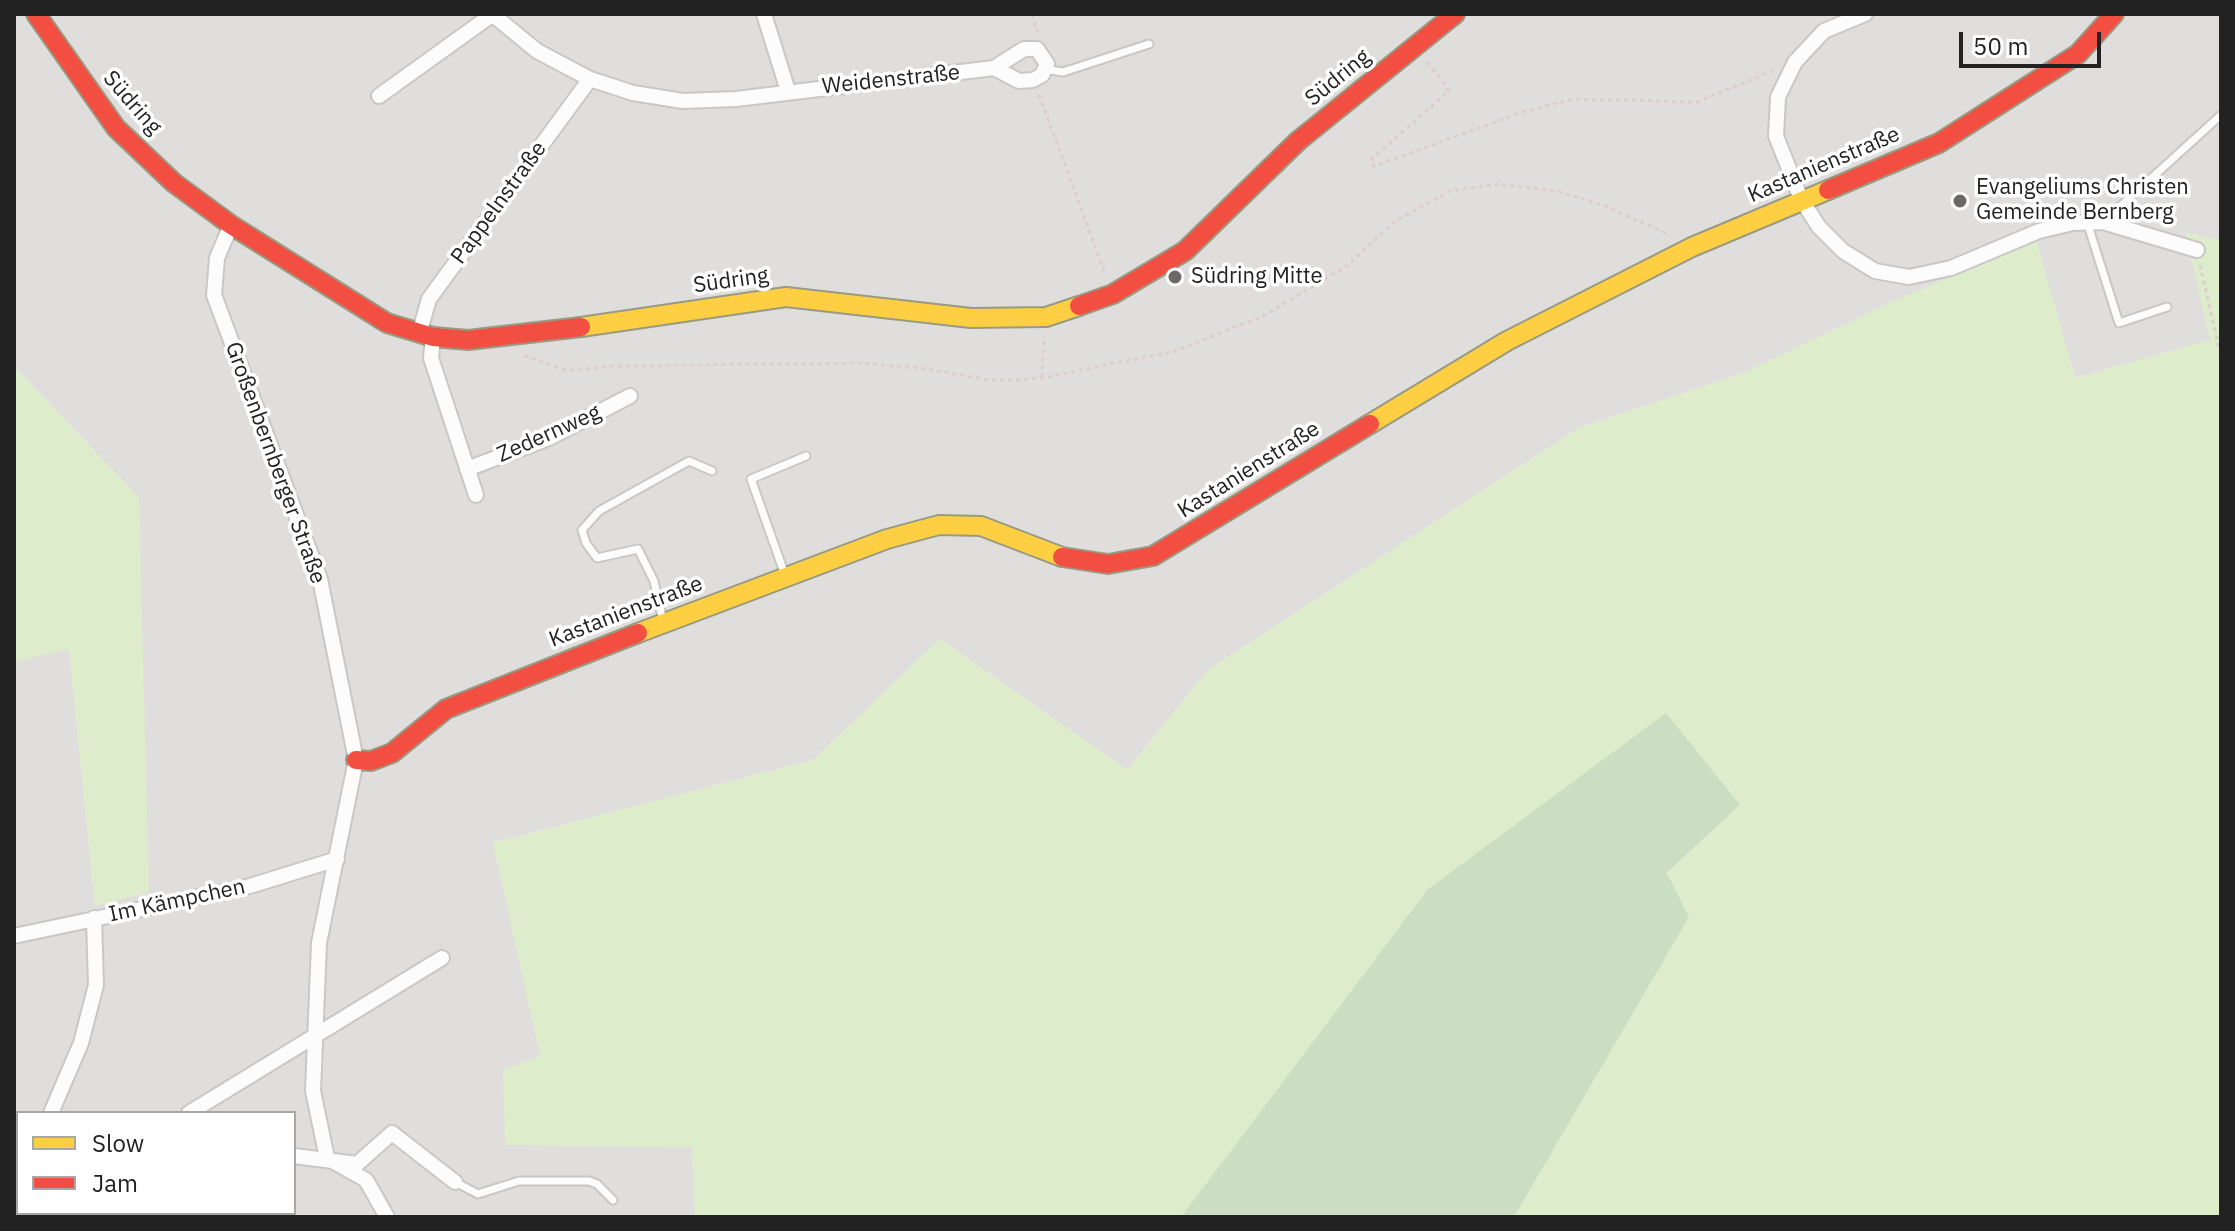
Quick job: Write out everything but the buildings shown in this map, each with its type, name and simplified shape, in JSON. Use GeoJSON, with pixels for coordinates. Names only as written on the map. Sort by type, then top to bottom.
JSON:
{"type":"FeatureCollection","features":[{"type":"Feature","properties":{"kind":"street","name":"Südring"},"geometry":{"type":"LineString","coordinates":[[36,14],[116,128],[174,183],[231,225],[353,305],[387,323],[426,335],[468,340],[509,338],[786,297],[971,318],[1046,317],[1113,294],[1185,251],[1298,141],[1455,14]]}},
{"type":"Feature","properties":{"kind":"street","name":"Weidenstraße"},"geometry":{"type":"LineString","coordinates":[[379,96],[493,14],[537,51],[590,79],[633,93],[683,101],[994,68],[1024,49],[1037,49],[1044,56],[1039,75],[1019,81],[994,68]]}},
{"type":"Feature","properties":{"kind":"street"},"geometry":{"type":"LineString","coordinates":[[764,14],[788,91]]}},
{"type":"Feature","properties":{"kind":"street"},"geometry":{"type":"LineString","coordinates":[[1865,14],[1824,31],[1795,62],[1778,97],[1776,136],[1801,199],[1819,227],[1843,251],[1875,271],[1909,277],[1951,268],[2039,231],[2087,222],[2103,222],[2197,250]]}},
{"type":"Feature","properties":{"kind":"street","name":"Kastanienstraße"},"geometry":{"type":"LineString","coordinates":[[356,760],[371,761],[392,753],[446,709],[887,539],[939,525],[981,526],[1058,556],[1108,564],[1153,556],[1507,341],[1692,247],[1939,143],[2078,54],[2114,14]]}},
{"type":"Feature","properties":{"kind":"street","name":"Pappelnstraße"},"geometry":{"type":"LineString","coordinates":[[426,335],[429,299],[590,79]]}},
{"type":"Feature","properties":{"kind":"street","name":"Großenbernberger Straße"},"geometry":{"type":"LineString","coordinates":[[231,225],[217,258],[214,295],[320,579],[356,760],[319,943],[313,1091],[327,1158]]}},
{"type":"Feature","properties":{"kind":"street","name":"Zedernweg"},"geometry":{"type":"LineString","coordinates":[[426,335],[476,495]]}},
{"type":"Feature","properties":{"kind":"street","name":"Zedernweg"},"geometry":{"type":"LineString","coordinates":[[467,469],[549,438],[630,396]]}},
{"type":"Feature","properties":{"kind":"street","name":"Im Kämpchen"},"geometry":{"type":"LineString","coordinates":[[14,936],[250,886],[337,859]]}},
{"type":"Feature","properties":{"kind":"street"},"geometry":{"type":"LineString","coordinates":[[52,1111],[81,1043],[96,985],[94,918]]}},
{"type":"Feature","properties":{"kind":"street"},"geometry":{"type":"LineString","coordinates":[[192,1111],[313,1035],[382,998],[442,958]]}},
{"type":"Feature","properties":{"kind":"street"},"geometry":{"type":"LineString","coordinates":[[296,1156],[357,1164],[392,1133],[455,1182]]}},
{"type":"Feature","properties":{"kind":"street"},"geometry":{"type":"LineString","coordinates":[[327,1158],[366,1180],[387,1217]]}},
{"type":"Feature","properties":{"kind":"lane"},"geometry":{"type":"LineString","coordinates":[[1039,75],[1063,72],[1149,44]]}},
{"type":"Feature","properties":{"kind":"lane"},"geometry":{"type":"LineString","coordinates":[[2103,222],[2221,115]]}},
{"type":"Feature","properties":{"kind":"lane"},"geometry":{"type":"LineString","coordinates":[[2087,222],[2119,323],[2167,307]]}},
{"type":"Feature","properties":{"kind":"lane"},"geometry":{"type":"LineString","coordinates":[[786,577],[751,479],[806,456]]}},
{"type":"Feature","properties":{"kind":"lane"},"geometry":{"type":"LineString","coordinates":[[663,623],[654,581],[646,559],[638,549],[597,558],[586,543],[582,530],[599,511],[689,461],[712,471]]}},
{"type":"Feature","properties":{"kind":"lane"},"geometry":{"type":"LineString","coordinates":[[455,1182],[478,1194],[519,1181],[589,1181],[613,1200]]}},
{"type":"Feature","properties":{"kind":"path"},"geometry":{"type":"LineString","coordinates":[[1416,46],[1449,91],[1371,160],[1374,166],[1526,111],[1572,99],[1697,102],[1795,62]]}},
{"type":"Feature","properties":{"kind":"path"},"geometry":{"type":"LineString","coordinates":[[1039,75],[1113,294]]}},
{"type":"Feature","properties":{"kind":"path"},"geometry":{"type":"LineString","coordinates":[[2197,250],[2221,357]]}},
{"type":"Feature","properties":{"kind":"path"},"geometry":{"type":"LineString","coordinates":[[1042,378],[1046,317]]}},
{"type":"Feature","properties":{"kind":"shaded area"},"geometry":{"type":"Polygon","coordinates":[[[14,14],[2221,14],[2221,241],[2186,233],[2211,340],[2075,378],[2036,241],[1745,372],[1577,429],[1208,670],[1127,770],[940,639],[813,760],[493,843],[692,1147],[695,1217],[14,1217],[14,662],[69,648],[95,905],[139,498],[14,366],[14,14]]]}},
{"type":"Feature","properties":{"kind":"green space"},"geometry":{"type":"Polygon","coordinates":[[[2185,232],[2221,241],[2221,1217],[1514,1217],[1689,917],[1667,874],[1740,805],[1427,890],[1181,1217],[695,1217],[692,1147],[505,1145],[503,1070],[540,1056],[493,843],[813,760],[940,639],[1127,770],[1208,670],[1577,429],[1745,372],[1887,304],[2036,240],[2075,378],[2210,340],[2185,232]]]}},
{"type":"Feature","properties":{"kind":"green space"},"geometry":{"type":"Polygon","coordinates":[[[14,366],[139,498],[149,892],[95,906],[69,649],[14,662],[14,366]]]}},
{"type":"Feature","properties":{"kind":"green space"},"geometry":{"type":"Polygon","coordinates":[[[1666,713],[1740,805],[1667,873],[1689,917],[1514,1217],[1181,1217],[1427,890],[1666,713]]]}},
{"type":"Feature","properties":{"kind":"traffic: slow"},"geometry":{"type":"LineString","coordinates":[[1370,424],[1507,341],[1692,247],[1828,190]]}},
{"type":"Feature","properties":{"kind":"traffic: slow"},"geometry":{"type":"LineString","coordinates":[[581,327],[786,297],[971,318],[1046,317],[1079,306]]}},
{"type":"Feature","properties":{"kind":"traffic: slow"},"geometry":{"type":"LineString","coordinates":[[638,633],[887,539],[939,525],[981,526],[1062,557]]}},
{"type":"Feature","properties":{"kind":"traffic: jam"},"geometry":{"type":"LineString","coordinates":[[36,14],[116,128],[174,183],[231,225],[387,323],[433,337],[468,340],[581,327]]}},
{"type":"Feature","properties":{"kind":"traffic: jam"},"geometry":{"type":"LineString","coordinates":[[1079,306],[1113,294],[1185,251],[1298,141],[1455,14]]}},
{"type":"Feature","properties":{"kind":"traffic: jam"},"geometry":{"type":"LineString","coordinates":[[1828,190],[1939,143],[2078,54],[2114,14]]}},
{"type":"Feature","properties":{"kind":"traffic: jam"},"geometry":{"type":"LineString","coordinates":[[1062,557],[1108,564],[1153,556],[1370,424]]}},
{"type":"Feature","properties":{"kind":"traffic: jam"},"geometry":{"type":"LineString","coordinates":[[356,760],[371,761],[392,753],[446,709],[638,633]]}},
{"type":"Feature","properties":{"kind":"place","name":"Evangeliums Christen Gemeinde Bernberg"},"geometry":{"type":"Point","coordinates":[1960,201]}},
{"type":"Feature","properties":{"kind":"place","name":"Südring Mitte"},"geometry":{"type":"Point","coordinates":[1175,277]}}]}
